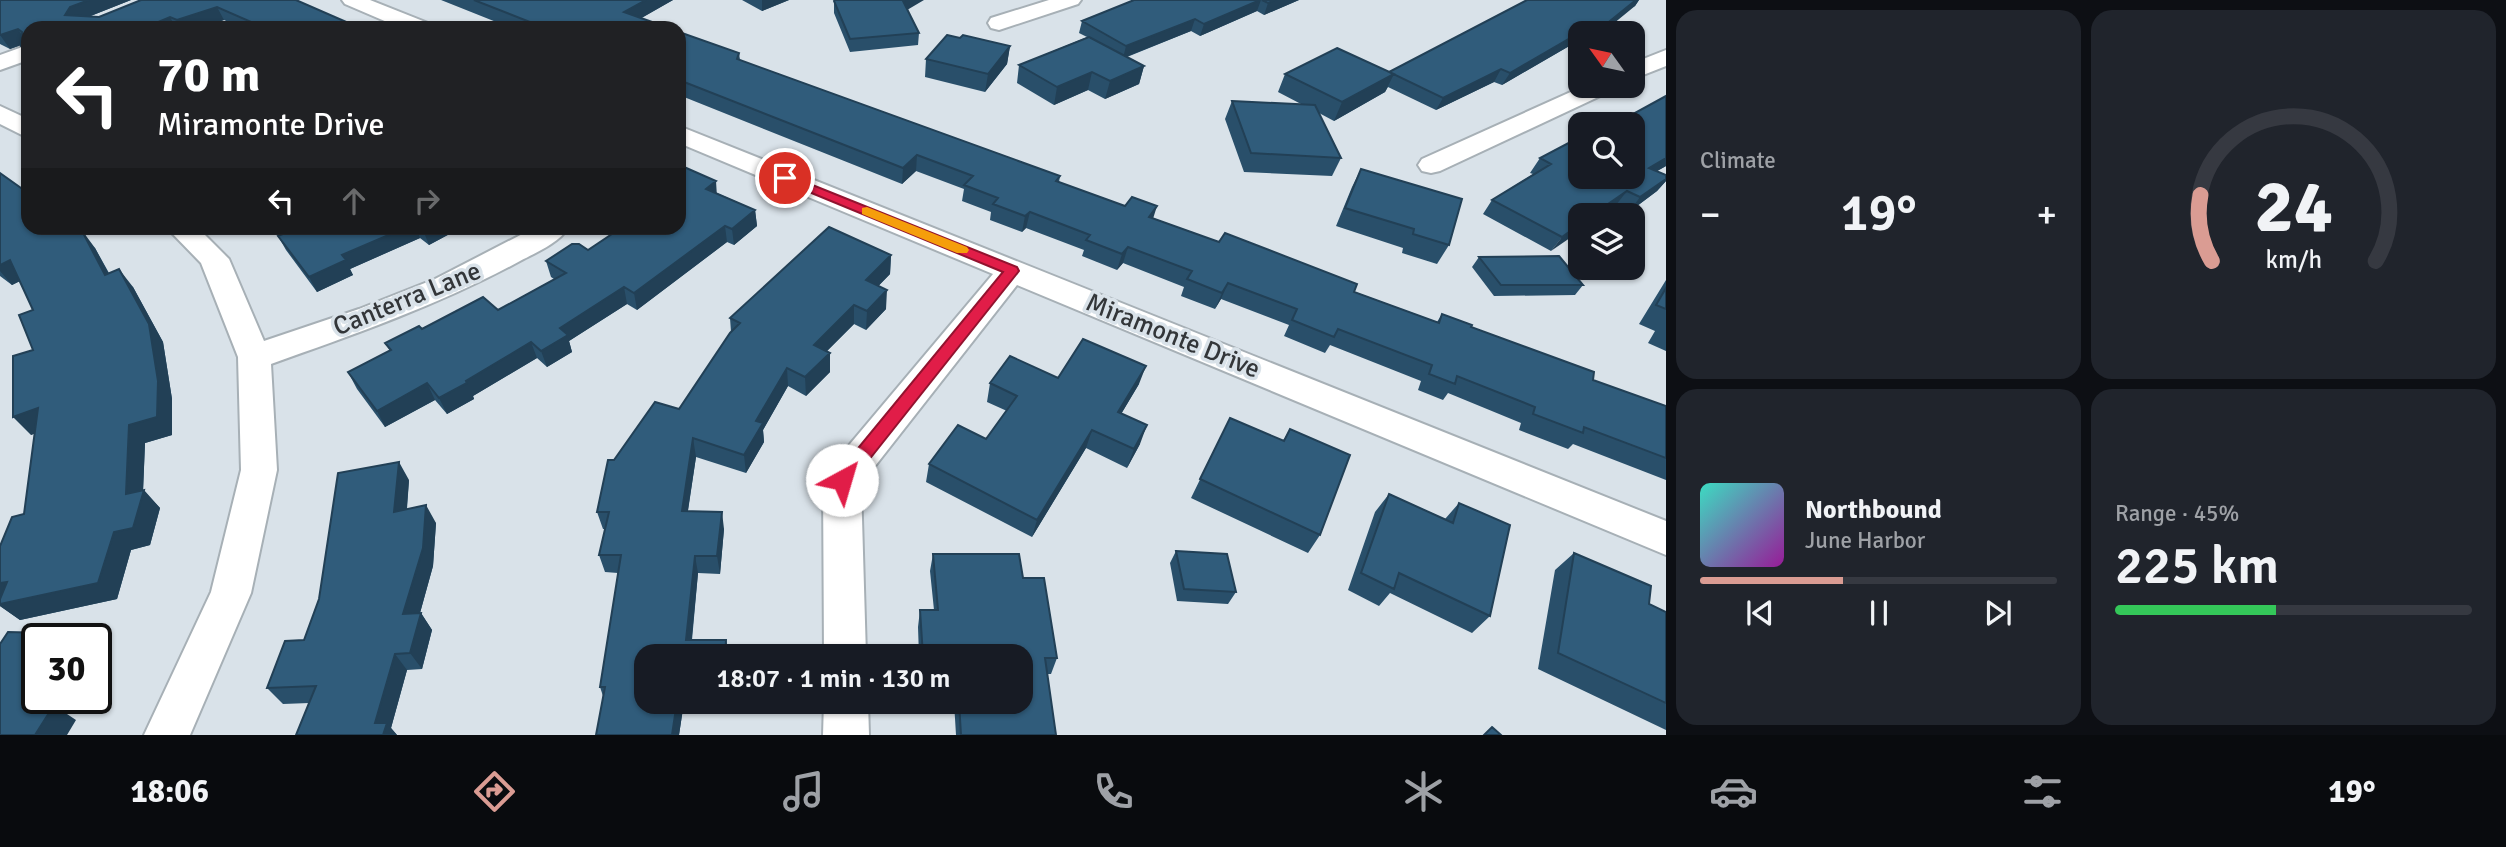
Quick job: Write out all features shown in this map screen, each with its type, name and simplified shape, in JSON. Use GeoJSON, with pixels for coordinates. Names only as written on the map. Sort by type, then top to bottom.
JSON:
{"type":"FeatureCollection","features":[{"type":"Feature","properties":{"kind":"street"},"geometry":{"type":"LineString","coordinates":[[352,0],[403,21]]}},
{"type":"Feature","properties":{"kind":"street"},"geometry":{"type":"LineString","coordinates":[[999,23],[1071,0]]}},
{"type":"Feature","properties":{"kind":"street"},"geometry":{"type":"LineString","coordinates":[[0,63],[21,55]]}},
{"type":"Feature","properties":{"kind":"street"},"geometry":{"type":"LineString","coordinates":[[1645,67],[1666,57]]}},
{"type":"Feature","properties":{"kind":"street"},"geometry":{"type":"LineString","coordinates":[[1430,165],[1576,98]]}},
{"type":"Feature","properties":{"kind":"street"},"geometry":{"type":"LineString","coordinates":[[0,113],[21,126]]}},
{"type":"Feature","properties":{"kind":"street","name":"Miramonte Drive"},"geometry":{"type":"LineString","coordinates":[[686,139],[1666,538]]}},
{"type":"Feature","properties":{"kind":"street"},"geometry":{"type":"LineString","coordinates":[[167,735],[231,593],[259,470],[254,357],[214,259],[188,235]]}},
{"type":"Feature","properties":{"kind":"street","name":"Canterra Lane"},"geometry":{"type":"LineString","coordinates":[[254,357],[408,304],[519,250],[543,235]]}},
{"type":"Feature","properties":{"kind":"street"},"geometry":{"type":"LineString","coordinates":[[845,644],[842,480],[1012,271]]}},
{"type":"Feature","properties":{"kind":"street"},"geometry":{"type":"LineString","coordinates":[[846,714],[846,735]]}},
{"type":"Feature","properties":{"kind":"building"},"geometry":{"type":"Polygon","coordinates":[[[0,0],[89,0],[70,7],[65,15],[99,17],[141,0],[296,0],[344,21],[249,21],[217,7],[177,20],[170,17],[161,21],[21,21],[21,31],[18,29],[0,35],[0,0]]]}},
{"type":"Feature","properties":{"kind":"building"},"geometry":{"type":"Polygon","coordinates":[[[474,0],[646,0],[624,12],[649,21],[527,21],[474,0]]]}},
{"type":"Feature","properties":{"kind":"building"},"geometry":{"type":"Polygon","coordinates":[[[835,0],[905,0],[903,1],[919,33],[850,39],[835,0]]]}},
{"type":"Feature","properties":{"kind":"building"},"geometry":{"type":"Polygon","coordinates":[[[1134,0],[1260,0],[1204,24],[1195,19],[1126,46],[1082,21],[1134,0]]]}},
{"type":"Feature","properties":{"kind":"building"},"geometry":{"type":"Polygon","coordinates":[[[1527,0],[1636,0],[1610,21],[1568,21],[1568,39],[1510,73],[1501,69],[1443,98],[1389,72],[1527,0]]]}},
{"type":"Feature","properties":{"kind":"building"},"geometry":{"type":"Polygon","coordinates":[[[686,34],[739,53],[737,59],[1060,176],[1056,181],[1125,206],[1132,197],[1157,206],[1149,217],[1219,242],[1225,233],[1357,284],[1354,292],[1439,323],[1442,314],[1594,372],[1593,380],[1666,406],[1666,458],[1584,427],[1583,433],[1533,414],[1535,407],[1457,376],[1455,384],[1429,374],[1432,365],[1338,329],[1334,337],[1292,320],[1297,309],[1228,283],[1222,293],[1187,279],[1192,271],[1128,247],[1122,254],[1086,240],[1090,235],[1030,212],[1025,216],[993,204],[998,198],[964,185],[973,176],[917,155],[903,168],[686,83],[686,34]]]}},
{"type":"Feature","properties":{"kind":"building"},"geometry":{"type":"Polygon","coordinates":[[[947,35],[960,38],[963,35],[1010,46],[988,74],[926,59],[947,35]]]}},
{"type":"Feature","properties":{"kind":"building"},"geometry":{"type":"Polygon","coordinates":[[[1089,37],[1144,66],[1110,81],[1092,72],[1057,87],[1019,65],[1089,37]]]}},
{"type":"Feature","properties":{"kind":"building"},"geometry":{"type":"Polygon","coordinates":[[[1337,48],[1394,74],[1342,102],[1285,74],[1337,48]]]}},
{"type":"Feature","properties":{"kind":"building"},"geometry":{"type":"Polygon","coordinates":[[[1666,96],[1666,158],[1649,168],[1666,175],[1666,179],[1640,197],[1627,191],[1610,203],[1568,203],[1568,233],[1562,237],[1492,200],[1551,164],[1540,158],[1568,143],[1568,189],[1645,189],[1645,112],[1637,112],[1666,96]]]}},
{"type":"Feature","properties":{"kind":"building"},"geometry":{"type":"Polygon","coordinates":[[[1232,101],[1315,105],[1341,158],[1251,153],[1232,101]]]}},
{"type":"Feature","properties":{"kind":"building"},"geometry":{"type":"Polygon","coordinates":[[[686,168],[716,181],[706,189],[755,210],[732,229],[725,226],[634,293],[624,287],[560,328],[568,335],[541,351],[531,342],[439,398],[427,383],[377,411],[348,372],[391,350],[385,343],[419,326],[422,329],[483,297],[498,310],[566,273],[546,261],[572,244],[579,244],[588,250],[610,235],[686,235],[686,168]]]}},
{"type":"Feature","properties":{"kind":"building"},"geometry":{"type":"Polygon","coordinates":[[[1361,169],[1462,199],[1449,245],[1413,234],[1414,229],[1345,208],[1361,169]]]}},
{"type":"Feature","properties":{"kind":"building"},"geometry":{"type":"Polygon","coordinates":[[[0,173],[21,188],[21,235],[84,235],[105,275],[119,269],[149,324],[158,381],[157,417],[129,425],[126,494],[144,490],[133,528],[114,532],[98,583],[0,604],[7,582],[0,583],[0,546],[12,517],[24,514],[38,408],[13,417],[13,356],[33,350],[19,315],[33,310],[10,260],[0,265],[0,173]]]}},
{"type":"Feature","properties":{"kind":"building"},"geometry":{"type":"Polygon","coordinates":[[[829,227],[891,255],[866,280],[887,290],[867,311],[854,305],[814,345],[830,353],[805,377],[787,368],[756,421],[763,423],[744,455],[693,438],[682,511],[722,512],[717,556],[695,556],[686,640],[726,640],[726,644],[634,644],[634,714],[675,714],[672,735],[596,735],[605,687],[600,687],[621,555],[599,555],[609,512],[597,512],[608,460],[614,460],[655,402],[679,409],[730,333],[740,323],[730,318],[829,227]]]}},
{"type":"Feature","properties":{"kind":"building"},"geometry":{"type":"Polygon","coordinates":[[[389,235],[342,255],[346,260],[309,277],[278,236],[389,235]]]}},
{"type":"Feature","properties":{"kind":"building"},"geometry":{"type":"Polygon","coordinates":[[[1559,256],[1568,267],[1568,280],[1579,280],[1583,285],[1501,285],[1479,257],[1559,256]]]}},
{"type":"Feature","properties":{"kind":"building"},"geometry":{"type":"Polygon","coordinates":[[[1666,288],[1666,309],[1656,305],[1666,288]]]}},
{"type":"Feature","properties":{"kind":"building"},"geometry":{"type":"Polygon","coordinates":[[[1083,339],[1146,366],[1118,412],[1147,425],[1134,449],[1092,430],[1037,520],[929,464],[958,425],[986,439],[1017,396],[990,383],[1010,356],[1058,378],[1083,339]]]}},
{"type":"Feature","properties":{"kind":"building"},"geometry":{"type":"Polygon","coordinates":[[[1230,418],[1284,441],[1290,429],[1350,455],[1320,535],[1200,479],[1230,418]]]}},
{"type":"Feature","properties":{"kind":"building"},"geometry":{"type":"Polygon","coordinates":[[[399,462],[394,512],[426,505],[423,548],[403,614],[421,613],[410,653],[395,654],[375,723],[387,723],[383,735],[296,735],[316,686],[267,688],[285,641],[304,640],[319,599],[338,473],[399,462]]]}},
{"type":"Feature","properties":{"kind":"building"},"geometry":{"type":"Polygon","coordinates":[[[1389,494],[1453,523],[1459,503],[1510,525],[1490,616],[1399,573],[1394,589],[1361,573],[1389,494]]]}},
{"type":"Feature","properties":{"kind":"building"},"geometry":{"type":"Polygon","coordinates":[[[1176,551],[1227,554],[1236,592],[1184,589],[1176,551]]]}},
{"type":"Feature","properties":{"kind":"building"},"geometry":{"type":"Polygon","coordinates":[[[1574,553],[1651,586],[1649,604],[1666,612],[1666,703],[1558,653],[1574,553]]]}},
{"type":"Feature","properties":{"kind":"building"},"geometry":{"type":"Polygon","coordinates":[[[933,554],[1019,554],[1023,578],[1044,578],[1057,658],[1045,658],[1056,735],[961,735],[960,714],[1033,714],[1033,644],[922,644],[920,610],[938,610],[933,554]]]}},
{"type":"Feature","properties":{"kind":"building"},"geometry":{"type":"Polygon","coordinates":[[[8,632],[21,632],[21,714],[48,714],[35,735],[0,735],[0,644],[8,632]]]}},
{"type":"Feature","properties":{"kind":"building"},"geometry":{"type":"Polygon","coordinates":[[[1492,727],[1501,735],[1484,735],[1492,727]]]}},
{"type":"Feature","properties":{"kind":"slow traffic"},"geometry":{"type":"LineString","coordinates":[[867,211],[962,250]]}},
{"type":"Feature","properties":{"kind":"route"},"geometry":{"type":"LineString","coordinates":[[785,178],[1012,271],[842,480]]}}]}
